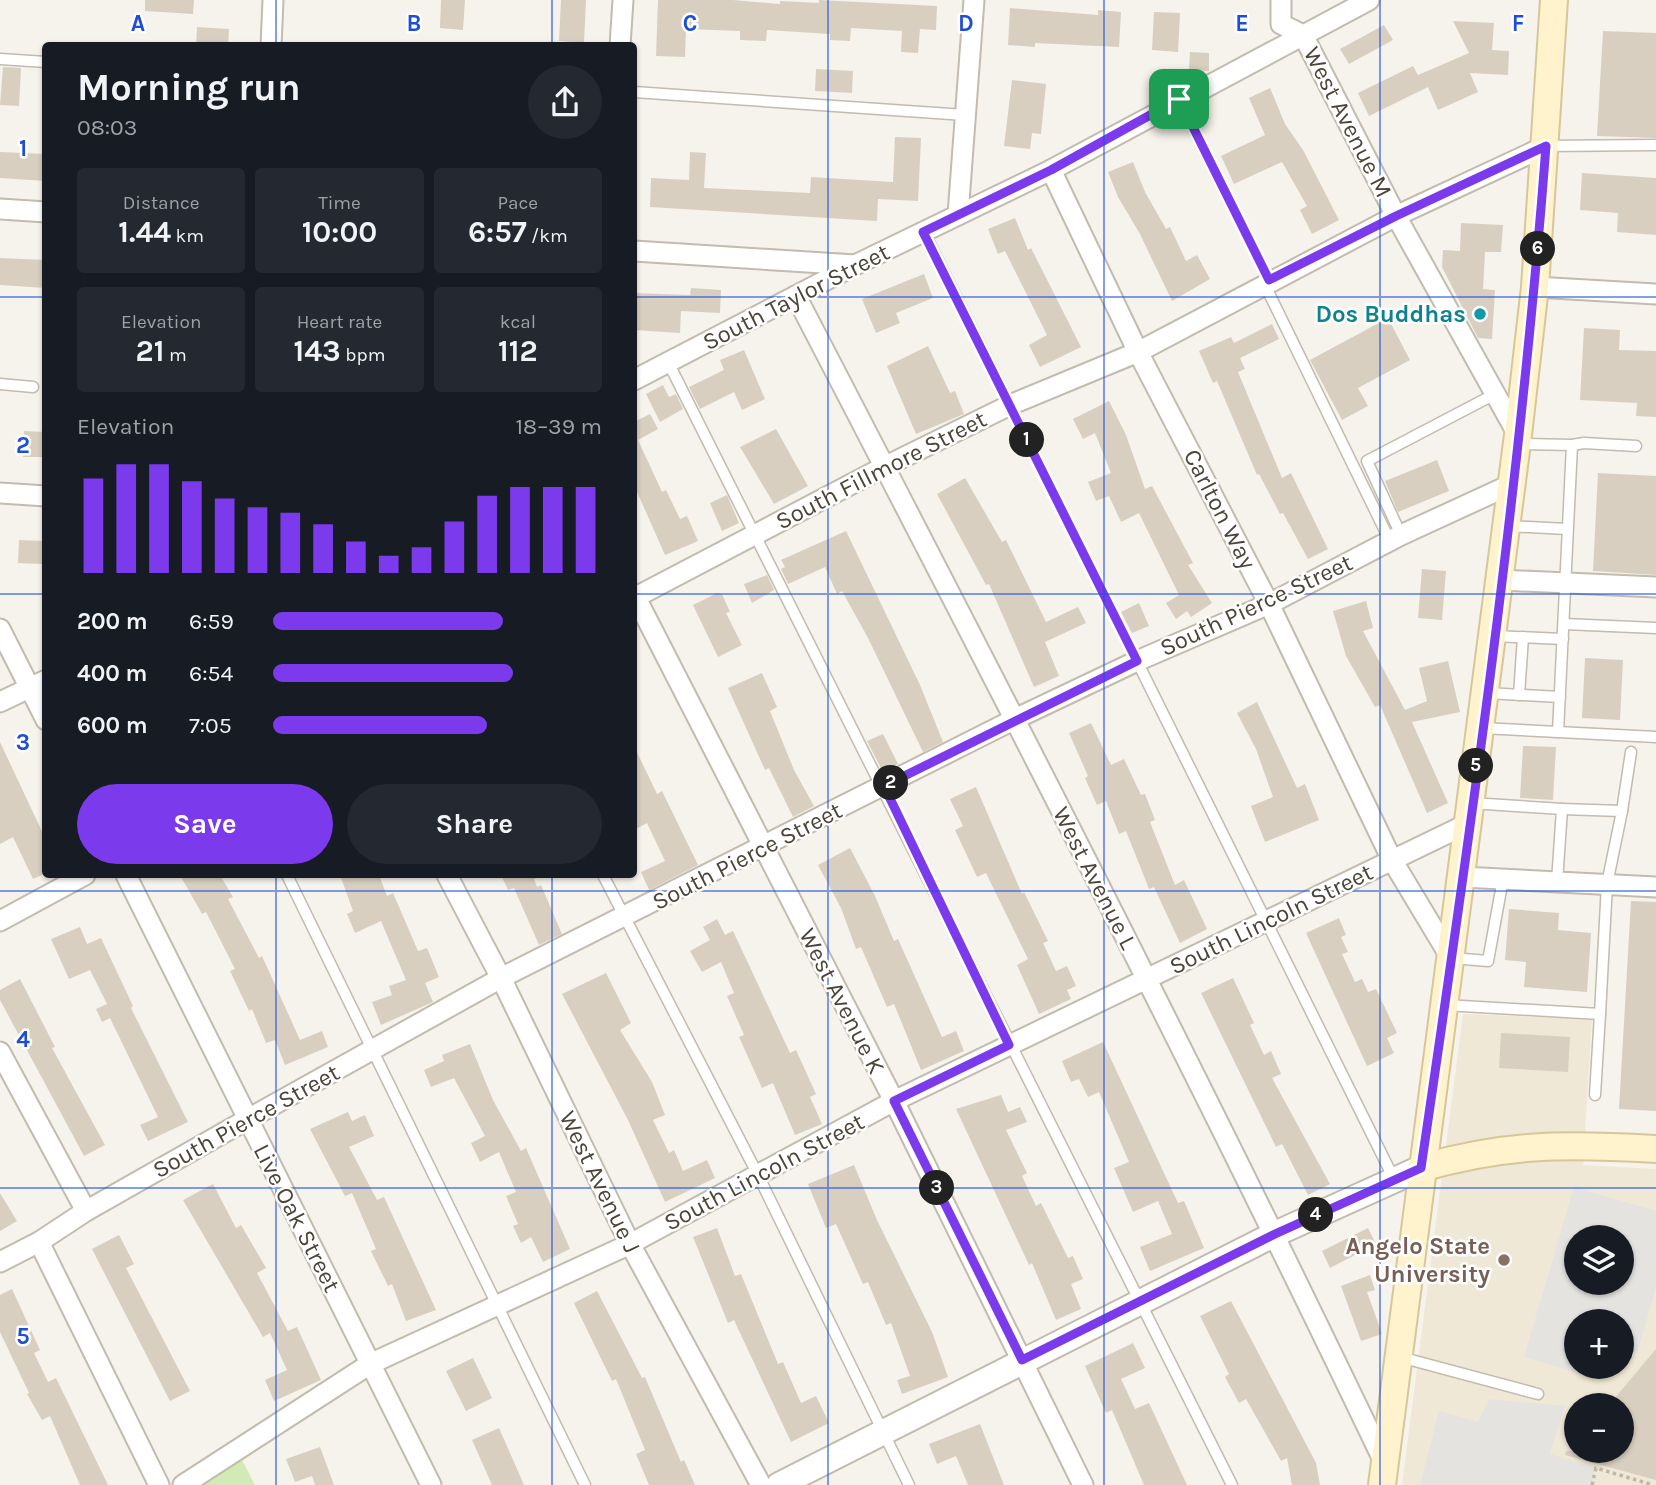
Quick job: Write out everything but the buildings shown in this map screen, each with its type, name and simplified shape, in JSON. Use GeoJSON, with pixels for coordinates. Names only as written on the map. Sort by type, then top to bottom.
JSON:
{"type":"FeatureCollection","features":[{"type":"Feature","properties":{"kind":"main road"},"geometry":{"type":"LineString","coordinates":[[1383,1475],[1518,439],[1535,287],[1554,0]]}},
{"type":"Feature","properties":{"kind":"main road"},"geometry":{"type":"LineString","coordinates":[[1421,1168],[1515,1147],[1558,1145],[1656,1149]]}},
{"type":"Feature","properties":{"kind":"street"},"geometry":{"type":"LineString","coordinates":[[271,42],[273,0]]}},
{"type":"Feature","properties":{"kind":"street"},"geometry":{"type":"LineString","coordinates":[[620,42],[624,0]]}},
{"type":"Feature","properties":{"kind":"street"},"geometry":{"type":"LineString","coordinates":[[958,215],[974,0]]}},
{"type":"Feature","properties":{"kind":"street","name":"West Avenue M"},"geometry":{"type":"LineString","coordinates":[[1281,0],[1281,24],[1303,35],[1396,216],[1518,439]]}},
{"type":"Feature","properties":{"kind":"street","name":"South Taylor Street"},"geometry":{"type":"LineString","coordinates":[[637,378],[855,265],[1051,170],[1179,99],[1369,0]]}},
{"type":"Feature","properties":{"kind":"street","name":"South Fillmore Street"},"geometry":{"type":"LineString","coordinates":[[637,594],[884,467],[1010,405],[1138,352],[1266,282],[1396,216],[1546,146]]}},
{"type":"Feature","properties":{"kind":"street","name":"Carlton Way"},"geometry":{"type":"LineString","coordinates":[[1051,170],[1138,352],[1269,604],[1392,860],[1451,958]]}},
{"type":"Feature","properties":{"kind":"street"},"geometry":{"type":"LineString","coordinates":[[0,209],[42,212]]}},
{"type":"Feature","properties":{"kind":"street"},"geometry":{"type":"LineString","coordinates":[[637,251],[855,265]]}},
{"type":"Feature","properties":{"kind":"street"},"geometry":{"type":"LineString","coordinates":[[1535,287],[1656,294]]}},
{"type":"Feature","properties":{"kind":"street","name":"West Avenue L"},"geometry":{"type":"LineString","coordinates":[[796,296],[1015,719],[1275,1234],[1383,1475]]}},
{"type":"Feature","properties":{"kind":"street","name":"South Pierce Street"},"geometry":{"type":"LineString","coordinates":[[0,1262],[39,1242],[86,1211],[248,1119],[501,978],[1015,719],[1137,661],[1269,604],[1396,538],[1512,484]]}},
{"type":"Feature","properties":{"kind":"street"},"geometry":{"type":"LineString","coordinates":[[0,493],[42,496]]}},
{"type":"Feature","properties":{"kind":"street"},"geometry":{"type":"LineString","coordinates":[[1500,580],[1656,587]]}},
{"type":"Feature","properties":{"kind":"street","name":"West Avenue K"},"geometry":{"type":"LineString","coordinates":[[637,602],[894,1101],[1083,1485]]}},
{"type":"Feature","properties":{"kind":"street"},"geometry":{"type":"LineString","coordinates":[[0,628],[37,684],[42,704]]}},
{"type":"Feature","properties":{"kind":"street"},"geometry":{"type":"LineString","coordinates":[[0,702],[37,684]]}},
{"type":"Feature","properties":{"kind":"street","name":"South Lincoln Street"},"geometry":{"type":"LineString","coordinates":[[183,1485],[370,1364],[630,1244],[894,1101],[1267,918],[1392,860],[1470,813]]}},
{"type":"Feature","properties":{"kind":"street"},"geometry":{"type":"LineString","coordinates":[[1462,877],[1656,887]]}},
{"type":"Feature","properties":{"kind":"street"},"geometry":{"type":"LineString","coordinates":[[0,921],[79,878]]}},
{"type":"Feature","properties":{"kind":"street","name":"Live Oak Street"},"geometry":{"type":"LineString","coordinates":[[128,878],[431,1485]]}},
{"type":"Feature","properties":{"kind":"street","name":"West Avenue J"},"geometry":{"type":"LineString","coordinates":[[449,878],[501,978],[630,1244],[761,1485]]}},
{"type":"Feature","properties":{"kind":"street"},"geometry":{"type":"LineString","coordinates":[[0,1052],[86,1211]]}},
{"type":"Feature","properties":{"kind":"street"},"geometry":{"type":"LineString","coordinates":[[779,1485],[1275,1234],[1421,1168]]}},
{"type":"Feature","properties":{"kind":"street"},"geometry":{"type":"LineString","coordinates":[[39,1242],[159,1485]]}},
{"type":"Feature","properties":{"kind":"lane"},"geometry":{"type":"LineString","coordinates":[[0,59],[42,62]]}},
{"type":"Feature","properties":{"kind":"lane"},"geometry":{"type":"LineString","coordinates":[[637,92],[965,115]]}},
{"type":"Feature","properties":{"kind":"lane"},"geometry":{"type":"LineString","coordinates":[[1179,99],[1266,282],[1396,538]]}},
{"type":"Feature","properties":{"kind":"lane"},"geometry":{"type":"LineString","coordinates":[[1546,146],[1656,145]]}},
{"type":"Feature","properties":{"kind":"lane"},"geometry":{"type":"LineString","coordinates":[[923,232],[1267,918],[1395,1180]]}},
{"type":"Feature","properties":{"kind":"lane"},"geometry":{"type":"LineString","coordinates":[[668,362],[884,786],[1009,1045],[1232,1485]]}},
{"type":"Feature","properties":{"kind":"lane"},"geometry":{"type":"LineString","coordinates":[[0,384],[33,387]]}},
{"type":"Feature","properties":{"kind":"lane"},"geometry":{"type":"LineString","coordinates":[[1396,538],[1367,461],[1495,394]]}},
{"type":"Feature","properties":{"kind":"lane"},"geometry":{"type":"LineString","coordinates":[[1518,439],[1572,446],[1584,443],[1636,446]]}},
{"type":"Feature","properties":{"kind":"lane"},"geometry":{"type":"LineString","coordinates":[[1558,732],[1572,446]]}},
{"type":"Feature","properties":{"kind":"lane"},"geometry":{"type":"LineString","coordinates":[[1507,526],[1567,529]]}},
{"type":"Feature","properties":{"kind":"lane"},"geometry":{"type":"LineString","coordinates":[[1564,624],[1656,628]]}},
{"type":"Feature","properties":{"kind":"lane"},"geometry":{"type":"LineString","coordinates":[[1493,636],[1563,639]]}},
{"type":"Feature","properties":{"kind":"lane"},"geometry":{"type":"LineString","coordinates":[[1519,695],[1523,637]]}},
{"type":"Feature","properties":{"kind":"lane"},"geometry":{"type":"LineString","coordinates":[[1486,692],[1560,697]]}},
{"type":"Feature","properties":{"kind":"lane"},"geometry":{"type":"LineString","coordinates":[[1482,728],[1656,737]]}},
{"type":"Feature","properties":{"kind":"lane"},"geometry":{"type":"LineString","coordinates":[[1595,1095],[1607,884],[1631,752]]}},
{"type":"Feature","properties":{"kind":"lane"},"geometry":{"type":"LineString","coordinates":[[1557,882],[1562,810]]}},
{"type":"Feature","properties":{"kind":"lane"},"geometry":{"type":"LineString","coordinates":[[1470,813],[1622,811]]}},
{"type":"Feature","properties":{"kind":"lane"},"geometry":{"type":"LineString","coordinates":[[289,878],[371,1051],[585,1485]]}},
{"type":"Feature","properties":{"kind":"lane"},"geometry":{"type":"LineString","coordinates":[[605,878],[758,1175],[909,1485]]}},
{"type":"Feature","properties":{"kind":"lane"},"geometry":{"type":"LineString","coordinates":[[1451,958],[1488,961],[1503,879]]}},
{"type":"Feature","properties":{"kind":"lane"},"geometry":{"type":"LineString","coordinates":[[1445,1005],[1600,1014]]}},
{"type":"Feature","properties":{"kind":"lane"},"geometry":{"type":"LineString","coordinates":[[1399,1357],[1538,1394]]}},
{"type":"Feature","properties":{"kind":"path"},"geometry":{"type":"LineString","coordinates":[[1592,1485],[1596,1468],[1653,1485]]}},
{"type":"Feature","properties":{"kind":"shaded area","name":"Angelo State University"},"geometry":{"type":"Polygon","coordinates":[[[1463,1014],[1592,1019],[1583,1165],[1656,1169],[1656,1485],[1402,1485],[1463,1014]]]}},
{"type":"Feature","properties":{"kind":"shaded area"},"geometry":{"type":"Polygon","coordinates":[[[1574,1187],[1656,1211],[1656,1288],[1637,1353],[1634,1352],[1634,1309],[1564,1309],[1564,1369],[1524,1357],[1574,1187]]]}},
{"type":"Feature","properties":{"kind":"shaded area"},"geometry":{"type":"Polygon","coordinates":[[[1489,1399],[1564,1406],[1550,1454],[1564,1458],[1564,1463],[1580,1463],[1596,1468],[1591,1485],[1420,1485],[1439,1411],[1478,1422],[1489,1399]]]}},
{"type":"Feature","properties":{"kind":"green space"},"geometry":{"type":"Polygon","coordinates":[[[240,1456],[255,1485],[190,1485],[240,1456]]]}},
{"type":"Feature","properties":{"kind":"place","name":"Dos Buddhas"},"geometry":{"type":"Point","coordinates":[1480,314]}},
{"type":"Feature","properties":{"kind":"place","name":"Angelo State University"},"geometry":{"type":"Point","coordinates":[1504,1260]}},
{"type":"Feature","properties":{"kind":"route"},"geometry":{"type":"LineString","coordinates":[[1179,99],[1269,280],[1396,216],[1546,146],[1535,287],[1507,526],[1421,1168],[1275,1234],[1022,1360],[894,1101],[1009,1045],[884,786],[1137,661],[923,232],[1051,170],[1179,99]]}}]}
